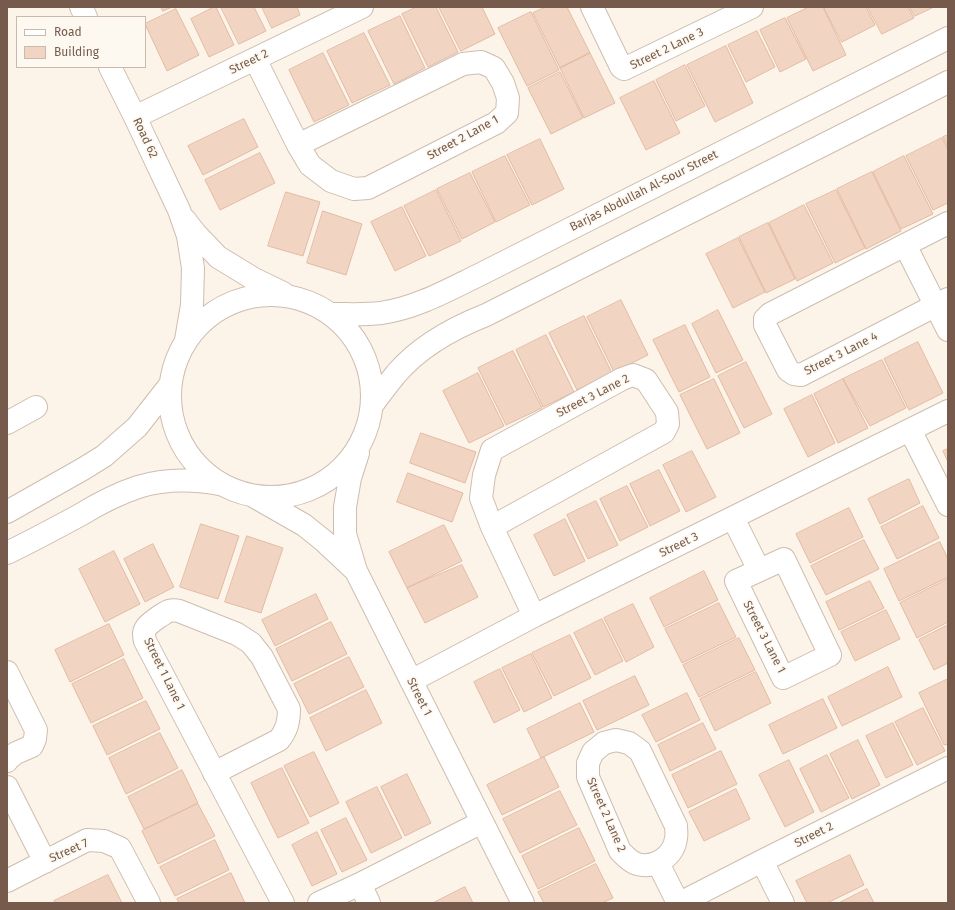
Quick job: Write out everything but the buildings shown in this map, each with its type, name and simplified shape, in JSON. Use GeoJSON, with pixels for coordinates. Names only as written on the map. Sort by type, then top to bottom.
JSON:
{"type":"FeatureCollection","features":[{"type":"Feature","properties":{"kind":"street"},"geometry":{"type":"LineString","coordinates":[[81,7],[86,16]]}},
{"type":"Feature","properties":{"kind":"street","name":"Street 2"},"geometry":{"type":"LineString","coordinates":[[135,117],[362,7]]}},
{"type":"Feature","properties":{"kind":"street","name":"Street 2 Lane 3"},"geometry":{"type":"LineString","coordinates":[[592,7],[621,68],[624,69],[752,7]]}},
{"type":"Feature","properties":{"kind":"street","name":"Barjas Abdullah Al-Sour Street"},"geometry":{"type":"LineString","coordinates":[[332,314],[380,313],[401,309],[427,299],[948,38]]}},
{"type":"Feature","properties":{"kind":"street","name":"Street 2 Lane 1"},"geometry":{"type":"LineString","coordinates":[[255,59],[298,145],[310,165],[332,181],[354,189],[368,188],[496,123],[507,113],[508,98],[503,83],[494,68],[481,62],[463,64],[298,145]]}},
{"type":"Feature","properties":{"kind":"street","name":"Road 62"},"geometry":{"type":"LineString","coordinates":[[110,68],[179,210],[188,236],[194,268],[192,305],[185,341]]}},
{"type":"Feature","properties":{"kind":"street"},"geometry":{"type":"LineString","coordinates":[[373,404],[396,374],[420,351],[462,325],[493,311],[948,82]]}},
{"type":"Feature","properties":{"kind":"street","name":"Road 62"},"geometry":{"type":"LineString","coordinates":[[179,210],[195,233],[218,257],[254,279],[288,296]]}},
{"type":"Feature","properties":{"kind":"street","name":"Street 3 Lane 4"},"geometry":{"type":"LineString","coordinates":[[942,302],[801,375],[791,373],[788,370],[765,325],[765,319],[770,314],[948,223]]}},
{"type":"Feature","properties":{"kind":"street"},"geometry":{"type":"LineString","coordinates":[[905,245],[942,302],[948,330]]}},
{"type":"Feature","properties":{"kind":"street"},"geometry":{"type":"LineString","coordinates":[[264,294],[288,296],[311,302],[332,314],[347,328],[359,344],[368,363],[372,383],[373,404],[370,422],[363,440],[351,459],[335,474],[316,487],[295,494],[273,497],[251,495],[236,491],[222,484],[202,470],[187,453],[176,432],[170,409],[170,385],[175,362],[185,341],[201,323],[220,308],[241,299],[264,294]]}},
{"type":"Feature","properties":{"kind":"street","name":"Street 3 Lane 2"},"geometry":{"type":"LineString","coordinates":[[492,528],[664,432],[668,424],[667,412],[646,380],[633,376],[622,379],[492,450],[484,475],[481,498],[492,528],[534,616]]}},
{"type":"Feature","properties":{"kind":"street"},"geometry":{"type":"LineString","coordinates":[[7,512],[104,456],[137,427],[170,385]]}},
{"type":"Feature","properties":{"kind":"street"},"geometry":{"type":"LineString","coordinates":[[7,423],[36,408]]}},
{"type":"Feature","properties":{"kind":"street","name":"Street 3"},"geometry":{"type":"LineString","coordinates":[[411,681],[534,616],[948,411]]}},
{"type":"Feature","properties":{"kind":"street"},"geometry":{"type":"LineString","coordinates":[[910,430],[948,506]]}},
{"type":"Feature","properties":{"kind":"street","name":"Street 1"},"geometry":{"type":"LineString","coordinates":[[363,440],[350,478],[345,507],[345,534],[356,571],[523,903]]}},
{"type":"Feature","properties":{"kind":"street"},"geometry":{"type":"LineString","coordinates":[[7,553],[112,497],[138,487],[163,481],[185,480],[222,484]]}},
{"type":"Feature","properties":{"kind":"street","name":"Street 1"},"geometry":{"type":"LineString","coordinates":[[251,495],[304,525],[324,541],[356,571]]}},
{"type":"Feature","properties":{"kind":"street"},"geometry":{"type":"LineString","coordinates":[[733,518],[759,570]]}},
{"type":"Feature","properties":{"kind":"street","name":"Street 3 Lane 1"},"geometry":{"type":"LineString","coordinates":[[784,558],[830,655],[783,678],[736,581],[759,570],[784,558]]}},
{"type":"Feature","properties":{"kind":"street","name":"Street 1 Lane 1"},"geometry":{"type":"LineString","coordinates":[[214,773],[279,740],[288,725],[289,709],[262,657],[251,644],[237,634],[175,610],[168,612],[149,625],[146,629],[144,637],[214,773],[283,903]]}},
{"type":"Feature","properties":{"kind":"street"},"geometry":{"type":"LineString","coordinates":[[7,672],[36,730],[35,739],[32,746],[16,753],[7,761]]}},
{"type":"Feature","properties":{"kind":"street","name":"Street 2 Lane 2"},"geometry":{"type":"LineString","coordinates":[[616,740],[630,743],[640,751],[676,826],[677,837],[674,848],[667,857],[658,863],[648,865],[637,864],[627,859],[620,851],[588,777],[588,763],[593,752],[604,743],[616,740]]}},
{"type":"Feature","properties":{"kind":"street","name":"Street 2"},"geometry":{"type":"LineString","coordinates":[[679,903],[948,768]]}},
{"type":"Feature","properties":{"kind":"street"},"geometry":{"type":"LineString","coordinates":[[7,787],[45,862]]}},
{"type":"Feature","properties":{"kind":"street"},"geometry":{"type":"LineString","coordinates":[[319,903],[360,884],[482,822]]}},
{"type":"Feature","properties":{"kind":"street","name":"Street 7"},"geometry":{"type":"LineString","coordinates":[[7,881],[87,840],[104,841],[120,848],[149,903]]}},
{"type":"Feature","properties":{"kind":"street"},"geometry":{"type":"LineString","coordinates":[[762,861],[783,903]]}},
{"type":"Feature","properties":{"kind":"street"},"geometry":{"type":"LineString","coordinates":[[658,863],[679,903]]}},
{"type":"Feature","properties":{"kind":"street"},"geometry":{"type":"LineString","coordinates":[[360,884],[369,903]]}}]}
